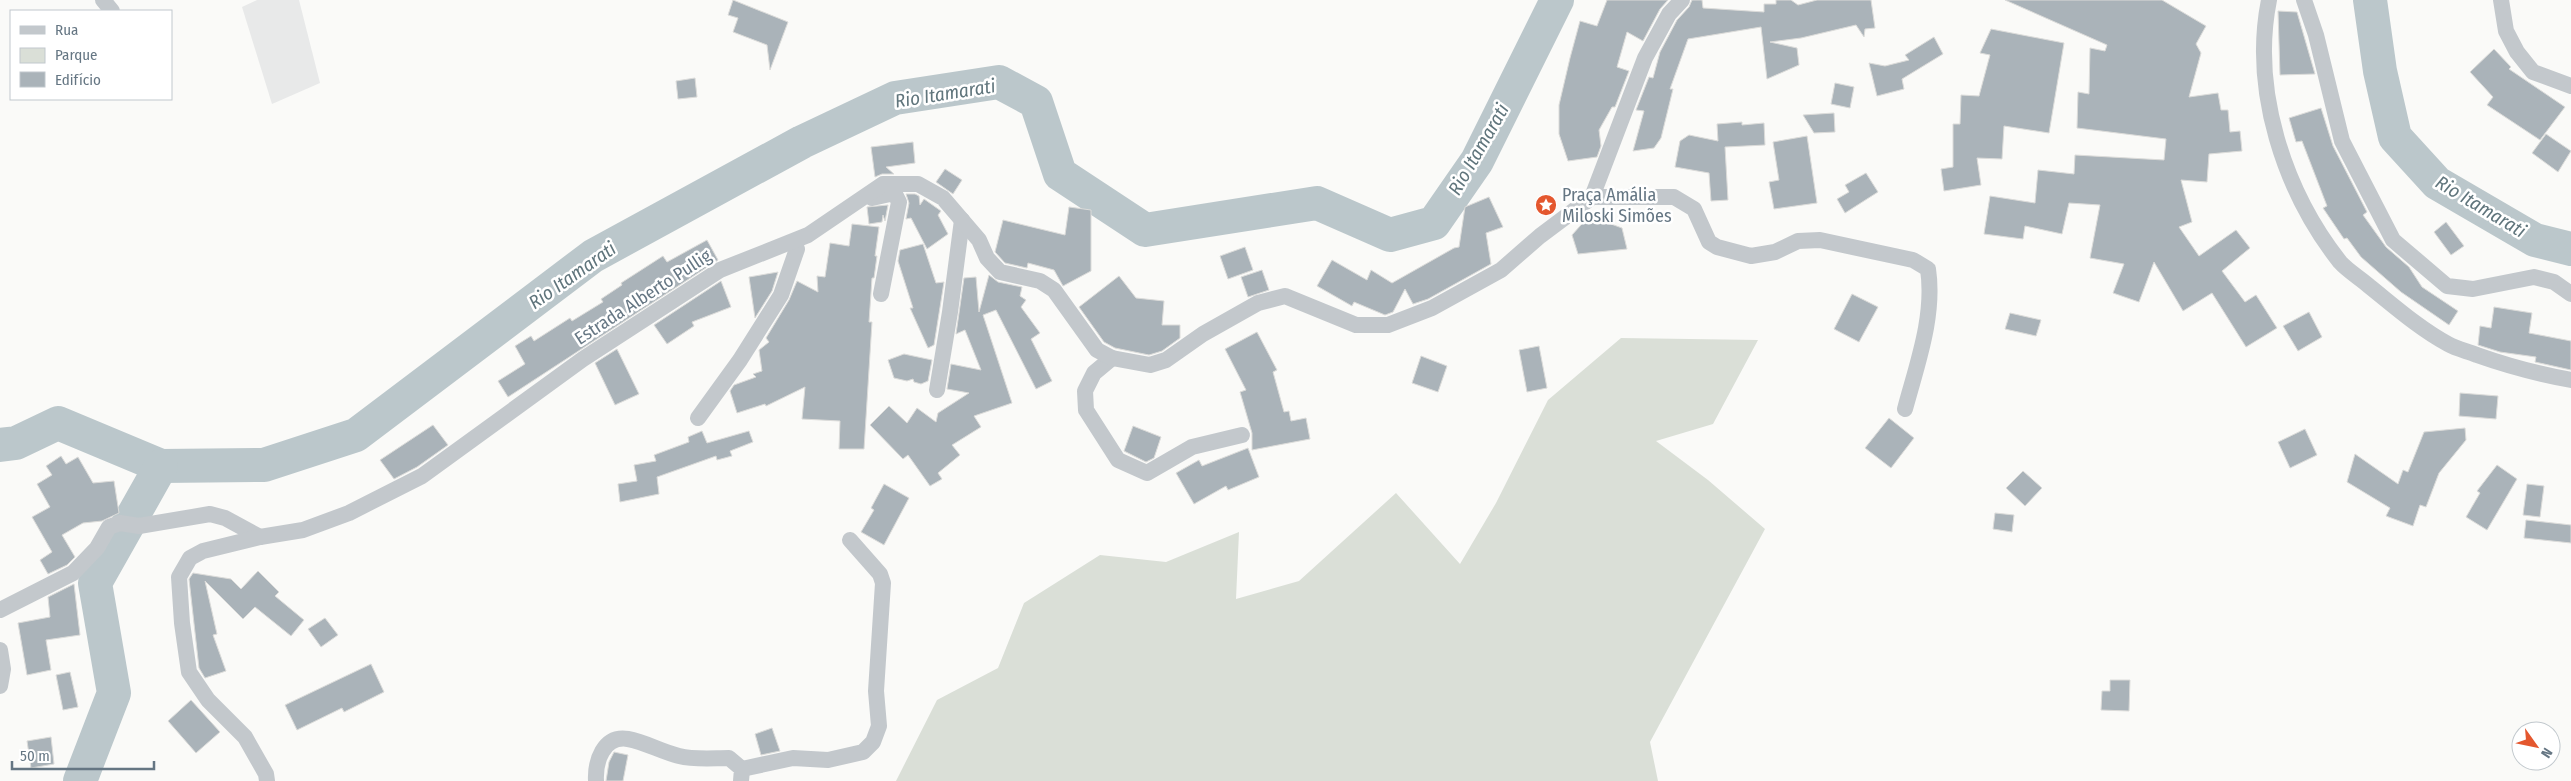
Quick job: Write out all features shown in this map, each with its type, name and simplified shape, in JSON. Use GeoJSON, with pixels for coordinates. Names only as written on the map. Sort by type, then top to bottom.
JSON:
{"type":"FeatureCollection","features":[{"type":"Feature","properties":{"kind":"street"},"geometry":{"type":"LineString","coordinates":[[102,0],[111,10]]}},
{"type":"Feature","properties":{"kind":"street"},"geometry":{"type":"LineString","coordinates":[[1682,0],[1669,14],[1645,58],[1592,197],[1674,197],[1694,209],[1709,242],[1717,247],[1751,256],[1775,252],[1798,240],[1820,240],[1914,260],[1928,270],[1930,286],[1927,323],[1905,409]]}},
{"type":"Feature","properties":{"kind":"street"},"geometry":{"type":"LineString","coordinates":[[2270,0],[2266,17],[2265,54],[2268,99],[2284,160],[2313,224],[2342,264],[2407,316],[2448,345],[2525,372],[2571,380]]}},
{"type":"Feature","properties":{"kind":"street"},"geometry":{"type":"LineString","coordinates":[[2304,0],[2316,35],[2342,140],[2393,240],[2447,286],[2473,290],[2534,276],[2554,282],[2571,294]]}},
{"type":"Feature","properties":{"kind":"street"},"geometry":{"type":"LineString","coordinates":[[2501,0],[2506,31],[2517,52],[2533,72],[2571,86]]}},
{"type":"Feature","properties":{"kind":"street","name":"Estrada Alberto Pullig"},"geometry":{"type":"LineString","coordinates":[[267,781],[266,774],[245,737],[208,700],[189,672],[182,624],[179,577],[190,558],[260,537],[303,530],[349,513],[422,476],[583,360],[720,270],[808,235],[883,184],[918,184],[943,198],[979,240],[986,258],[1000,272],[1040,280],[1054,290],[1097,350],[1112,358],[1150,365],[1166,360],[1202,334],[1258,303],[1285,296],[1356,325],[1388,325],[1432,308],[1502,270],[1540,236],[1592,197]]}},
{"type":"Feature","properties":{"kind":"street"},"geometry":{"type":"LineString","coordinates":[[720,270],[739,270],[784,257],[798,249],[821,230],[878,195],[890,194],[896,196],[899,202],[898,216],[881,294]]}},
{"type":"Feature","properties":{"kind":"street"},"geometry":{"type":"LineString","coordinates":[[937,390],[950,312],[962,220]]}},
{"type":"Feature","properties":{"kind":"street"},"geometry":{"type":"LineString","coordinates":[[698,418],[736,368],[781,295],[798,249]]}},
{"type":"Feature","properties":{"kind":"street"},"geometry":{"type":"LineString","coordinates":[[1112,358],[1094,372],[1085,390],[1086,410],[1118,460],[1147,473],[1192,446],[1242,434]]}},
{"type":"Feature","properties":{"kind":"street"},"geometry":{"type":"LineString","coordinates":[[0,610],[73,573],[97,548],[109,528],[120,524],[139,526],[210,514],[225,518],[260,537]]}},
{"type":"Feature","properties":{"kind":"street"},"geometry":{"type":"LineString","coordinates":[[596,781],[595,772],[600,752],[609,742],[627,738],[682,757],[729,758],[742,775],[793,758],[828,760],[863,752],[873,742],[879,726],[876,682],[883,583],[880,574],[850,540]]}},
{"type":"Feature","properties":{"kind":"street"},"geometry":{"type":"LineString","coordinates":[[0,650],[3,669],[0,686]]}},
{"type":"Feature","properties":{"kind":"shaded area"},"geometry":{"type":"Polygon","coordinates":[[[257,0],[299,0],[320,83],[272,104],[242,7],[257,0]]]}},
{"type":"Feature","properties":{"kind":"green space"},"geometry":{"type":"Polygon","coordinates":[[[1621,338],[1758,340],[1713,424],[1656,441],[1708,480],[1765,529],[1650,742],[1658,781],[896,781],[937,700],[998,668],[1024,603],[1100,555],[1166,562],[1239,532],[1236,599],[1299,581],[1396,493],[1460,564],[1496,503],[1548,400],[1621,338]]]}},
{"type":"Feature","properties":{"kind":"building"},"geometry":{"type":"Polygon","coordinates":[[[733,0],[788,22],[770,70],[767,45],[733,32],[738,18],[728,15],[733,0]]]}},
{"type":"Feature","properties":{"kind":"building"},"geometry":{"type":"Polygon","coordinates":[[[1607,0],[1668,0],[1660,9],[1643,41],[1627,32],[1617,67],[1629,71],[1615,107],[1612,107],[1599,130],[1601,146],[1597,157],[1568,161],[1559,134],[1559,105],[1570,58],[1580,21],[1597,26],[1607,0]]]}},
{"type":"Feature","properties":{"kind":"building"},"geometry":{"type":"Polygon","coordinates":[[[1692,0],[1702,0],[1703,8],[1764,12],[1764,4],[1776,4],[1776,0],[1791,0],[1798,5],[1817,0],[1871,0],[1875,28],[1865,29],[1864,37],[1856,25],[1801,38],[1770,42],[1797,48],[1799,65],[1767,79],[1761,27],[1688,39],[1670,89],[1673,89],[1661,138],[1654,148],[1633,151],[1644,111],[1636,110],[1649,77],[1653,78],[1660,52],[1677,20],[1689,7],[1692,0]]]}},
{"type":"Feature","properties":{"kind":"building"},"geometry":{"type":"Polygon","coordinates":[[[2005,0],[2162,0],[2206,26],[2196,44],[2201,53],[2189,97],[2218,93],[2221,110],[2228,110],[2230,132],[2240,131],[2242,151],[2209,154],[2207,182],[2181,180],[2192,222],[2179,227],[2199,256],[2236,230],[2250,248],[2222,271],[2245,302],[2256,295],[2277,328],[2246,347],[2212,293],[2183,311],[2154,262],[2139,302],[2113,293],[2124,264],[2090,258],[2100,205],[2069,203],[2062,234],[2025,226],[2023,239],[1984,234],[1990,196],[2035,203],[2038,170],[2074,174],[2075,155],[2164,160],[2166,139],[2077,128],[2078,92],[2089,94],[2090,48],[2105,51],[2107,45],[2005,0]]]}},
{"type":"Feature","properties":{"kind":"building"},"geometry":{"type":"Polygon","coordinates":[[[2278,11],[2297,12],[2315,74],[2280,75],[2278,11]]]}},
{"type":"Feature","properties":{"kind":"building"},"geometry":{"type":"Polygon","coordinates":[[[1991,29],[2064,43],[2049,133],[2004,126],[2002,159],[1977,158],[1981,185],[1944,191],[1941,169],[1953,167],[1953,124],[1960,124],[1961,95],[1979,96],[1990,55],[1980,53],[1991,29]]]}},
{"type":"Feature","properties":{"kind":"building"},"geometry":{"type":"Polygon","coordinates":[[[1934,37],[1943,54],[1902,79],[1904,89],[1877,96],[1869,63],[1885,66],[1909,60],[1905,55],[1934,37]]]}},
{"type":"Feature","properties":{"kind":"building"},"geometry":{"type":"Polygon","coordinates":[[[2494,49],[2511,67],[2509,69],[2565,107],[2540,140],[2487,105],[2493,97],[2470,72],[2494,49]]]}},
{"type":"Feature","properties":{"kind":"building"},"geometry":{"type":"Polygon","coordinates":[[[695,78],[697,97],[678,99],[676,81],[695,78]]]}},
{"type":"Feature","properties":{"kind":"building"},"geometry":{"type":"Polygon","coordinates":[[[1835,83],[1854,87],[1850,108],[1831,104],[1835,83]]]}},
{"type":"Feature","properties":{"kind":"building"},"geometry":{"type":"Polygon","coordinates":[[[2321,108],[2333,146],[2367,212],[2363,215],[2386,247],[2409,267],[2422,287],[2458,311],[2449,325],[2401,292],[2361,257],[2347,238],[2344,239],[2323,208],[2327,206],[2302,141],[2296,142],[2289,118],[2321,108]]]}},
{"type":"Feature","properties":{"kind":"building"},"geometry":{"type":"Polygon","coordinates":[[[1834,113],[1835,132],[1814,133],[1803,115],[1834,113]]]}},
{"type":"Feature","properties":{"kind":"building"},"geometry":{"type":"Polygon","coordinates":[[[1742,122],[1742,125],[1764,123],[1765,145],[1725,147],[1728,200],[1711,201],[1709,173],[1675,167],[1680,141],[1689,135],[1718,141],[1717,124],[1742,122]]]}},
{"type":"Feature","properties":{"kind":"building"},"geometry":{"type":"Polygon","coordinates":[[[2546,134],[2571,151],[2558,172],[2532,153],[2546,134]]]}},
{"type":"Feature","properties":{"kind":"building"},"geometry":{"type":"Polygon","coordinates":[[[1807,136],[1817,203],[1774,209],[1769,182],[1779,180],[1773,142],[1807,136]]]}},
{"type":"Feature","properties":{"kind":"building"},"geometry":{"type":"Polygon","coordinates":[[[913,142],[915,163],[886,167],[894,174],[882,174],[875,177],[871,147],[913,142]]]}},
{"type":"Feature","properties":{"kind":"building"},"geometry":{"type":"Polygon","coordinates":[[[945,169],[962,180],[953,194],[936,182],[945,169]]]}},
{"type":"Feature","properties":{"kind":"building"},"geometry":{"type":"Polygon","coordinates":[[[1866,173],[1878,192],[1845,213],[1837,199],[1849,192],[1845,185],[1866,173]]]}},
{"type":"Feature","properties":{"kind":"building"},"geometry":{"type":"Polygon","coordinates":[[[906,194],[915,194],[919,196],[920,205],[924,199],[941,211],[938,215],[948,234],[927,249],[911,218],[906,219],[909,203],[906,194]]]}},
{"type":"Feature","properties":{"kind":"building"},"geometry":{"type":"Polygon","coordinates":[[[1489,197],[1503,227],[1486,233],[1491,264],[1428,299],[1413,304],[1405,289],[1393,312],[1385,315],[1354,302],[1352,306],[1317,286],[1332,260],[1367,280],[1371,270],[1392,283],[1459,247],[1465,207],[1489,197]]]}},
{"type":"Feature","properties":{"kind":"building"},"geometry":{"type":"Polygon","coordinates":[[[888,205],[885,221],[883,215],[882,222],[869,224],[867,207],[888,205]]]}},
{"type":"Feature","properties":{"kind":"building"},"geometry":{"type":"Polygon","coordinates":[[[1069,207],[1091,210],[1091,271],[1063,286],[1054,270],[1028,263],[1027,268],[1005,263],[995,252],[1003,220],[1065,235],[1069,207]]]}},
{"type":"Feature","properties":{"kind":"building"},"geometry":{"type":"Polygon","coordinates":[[[1589,216],[1622,228],[1627,249],[1578,254],[1572,235],[1589,216]]]}},
{"type":"Feature","properties":{"kind":"building"},"geometry":{"type":"Polygon","coordinates":[[[2446,222],[2464,246],[2451,255],[2434,232],[2446,222]]]}},
{"type":"Feature","properties":{"kind":"building"},"geometry":{"type":"Polygon","coordinates":[[[852,224],[879,227],[874,278],[872,278],[869,322],[872,322],[864,449],[839,449],[840,421],[802,419],[805,387],[766,406],[765,404],[737,413],[730,391],[734,385],[756,377],[753,374],[762,371],[759,350],[769,342],[766,338],[789,300],[797,281],[818,292],[817,276],[825,277],[830,243],[849,246],[852,224]]]}},
{"type":"Feature","properties":{"kind":"building"},"geometry":{"type":"Polygon","coordinates":[[[707,240],[718,260],[508,397],[498,381],[525,364],[515,346],[531,336],[534,341],[570,318],[572,321],[603,302],[601,299],[622,285],[621,283],[663,256],[667,262],[707,240]]]}},
{"type":"Feature","properties":{"kind":"building"},"geometry":{"type":"Polygon","coordinates":[[[923,244],[936,283],[944,282],[934,345],[928,348],[910,308],[913,308],[898,261],[900,250],[923,244]]]}},
{"type":"Feature","properties":{"kind":"building"},"geometry":{"type":"Polygon","coordinates":[[[1245,247],[1253,270],[1228,279],[1220,256],[1245,247]]]}},
{"type":"Feature","properties":{"kind":"building"},"geometry":{"type":"Polygon","coordinates":[[[1262,270],[1269,290],[1248,297],[1241,277],[1262,270]]]}},
{"type":"Feature","properties":{"kind":"building"},"geometry":{"type":"Polygon","coordinates":[[[778,272],[772,291],[755,318],[749,277],[778,272]]]}},
{"type":"Feature","properties":{"kind":"building"},"geometry":{"type":"Polygon","coordinates":[[[989,275],[998,282],[1022,287],[1020,296],[1026,300],[1021,307],[1040,333],[1031,339],[1052,381],[1036,389],[996,310],[983,315],[1012,403],[974,416],[981,427],[952,445],[960,455],[938,473],[942,479],[930,486],[908,455],[903,459],[870,425],[889,406],[907,423],[917,408],[936,422],[938,413],[969,393],[947,389],[951,364],[981,370],[965,330],[956,334],[964,278],[976,277],[979,312],[989,275]]]}},
{"type":"Feature","properties":{"kind":"building"},"geometry":{"type":"Polygon","coordinates":[[[1119,276],[1136,298],[1164,301],[1162,325],[1180,325],[1180,338],[1162,351],[1149,355],[1115,348],[1104,342],[1079,307],[1119,276]]]}},
{"type":"Feature","properties":{"kind":"building"},"geometry":{"type":"Polygon","coordinates":[[[721,281],[731,307],[692,322],[694,326],[667,344],[654,325],[721,281]]]}},
{"type":"Feature","properties":{"kind":"building"},"geometry":{"type":"Polygon","coordinates":[[[1852,294],[1878,307],[1859,342],[1834,329],[1852,294]]]}},
{"type":"Feature","properties":{"kind":"building"},"geometry":{"type":"Polygon","coordinates":[[[2494,307],[2532,313],[2529,333],[2571,341],[2571,370],[2535,362],[2536,357],[2500,352],[2478,345],[2480,326],[2491,328],[2494,307]]]}},
{"type":"Feature","properties":{"kind":"building"},"geometry":{"type":"Polygon","coordinates":[[[2309,312],[2322,337],[2298,351],[2283,326],[2309,312]]]}},
{"type":"Feature","properties":{"kind":"building"},"geometry":{"type":"Polygon","coordinates":[[[2010,313],[2041,320],[2036,336],[2005,329],[2010,313]]]}},
{"type":"Feature","properties":{"kind":"building"},"geometry":{"type":"Polygon","coordinates":[[[1257,332],[1277,370],[1273,372],[1284,412],[1289,411],[1291,421],[1306,418],[1310,439],[1252,450],[1252,433],[1240,392],[1246,390],[1225,349],[1257,332]]]}},
{"type":"Feature","properties":{"kind":"building"},"geometry":{"type":"Polygon","coordinates":[[[1539,346],[1547,388],[1527,392],[1519,350],[1539,346]]]}},
{"type":"Feature","properties":{"kind":"building"},"geometry":{"type":"Polygon","coordinates":[[[617,349],[639,394],[615,405],[595,363],[617,349]]]}},
{"type":"Feature","properties":{"kind":"building"},"geometry":{"type":"Polygon","coordinates":[[[904,354],[932,360],[928,381],[921,384],[914,382],[913,379],[907,381],[894,378],[888,360],[904,354]]]}},
{"type":"Feature","properties":{"kind":"building"},"geometry":{"type":"Polygon","coordinates":[[[1421,356],[1447,366],[1438,392],[1412,383],[1421,356]]]}},
{"type":"Feature","properties":{"kind":"building"},"geometry":{"type":"Polygon","coordinates":[[[2460,393],[2498,396],[2496,419],[2459,416],[2460,393]]]}},
{"type":"Feature","properties":{"kind":"building"},"geometry":{"type":"Polygon","coordinates":[[[1889,418],[1914,438],[1891,468],[1865,448],[1889,418]]]}},
{"type":"Feature","properties":{"kind":"building"},"geometry":{"type":"Polygon","coordinates":[[[433,425],[448,445],[417,467],[394,479],[380,460],[433,425]]]}},
{"type":"Feature","properties":{"kind":"building"},"geometry":{"type":"Polygon","coordinates":[[[1133,426],[1161,437],[1154,458],[1146,462],[1124,451],[1133,426]]]}},
{"type":"Feature","properties":{"kind":"building"},"geometry":{"type":"Polygon","coordinates":[[[2465,428],[2466,440],[2439,473],[2426,507],[2420,505],[2413,526],[2386,516],[2390,508],[2347,482],[2355,454],[2398,484],[2403,470],[2408,472],[2424,432],[2465,428]]]}},
{"type":"Feature","properties":{"kind":"building"},"geometry":{"type":"Polygon","coordinates":[[[2305,429],[2317,455],[2290,468],[2278,442],[2305,429]]]}},
{"type":"Feature","properties":{"kind":"building"},"geometry":{"type":"Polygon","coordinates":[[[702,431],[707,443],[749,431],[753,442],[730,451],[732,456],[717,460],[716,456],[657,477],[659,494],[620,502],[618,484],[637,481],[634,465],[656,461],[654,455],[689,442],[688,437],[702,431]]]}},
{"type":"Feature","properties":{"kind":"building"},"geometry":{"type":"Polygon","coordinates":[[[1248,448],[1259,477],[1228,490],[1226,486],[1194,504],[1176,473],[1199,460],[1202,466],[1248,448]]]}},
{"type":"Feature","properties":{"kind":"building"},"geometry":{"type":"Polygon","coordinates":[[[61,456],[66,464],[78,457],[93,483],[114,481],[119,513],[102,521],[83,523],[62,535],[75,557],[67,565],[48,574],[40,560],[52,552],[32,517],[50,507],[37,484],[52,475],[46,466],[61,456]]]}},
{"type":"Feature","properties":{"kind":"building"},"geometry":{"type":"Polygon","coordinates":[[[2497,465],[2517,479],[2487,530],[2466,517],[2480,493],[2477,491],[2497,465]]]}},
{"type":"Feature","properties":{"kind":"building"},"geometry":{"type":"Polygon","coordinates":[[[2023,471],[2042,488],[2025,506],[2006,488],[2023,471]]]}},
{"type":"Feature","properties":{"kind":"building"},"geometry":{"type":"Polygon","coordinates":[[[884,484],[909,498],[884,545],[861,532],[874,510],[871,508],[884,484]]]}},
{"type":"Feature","properties":{"kind":"building"},"geometry":{"type":"Polygon","coordinates":[[[2527,484],[2544,486],[2540,517],[2523,515],[2527,484]]]}},
{"type":"Feature","properties":{"kind":"building"},"geometry":{"type":"Polygon","coordinates":[[[1995,513],[2014,515],[2012,532],[1993,529],[1995,513]]]}},
{"type":"Feature","properties":{"kind":"building"},"geometry":{"type":"Polygon","coordinates":[[[2526,520],[2571,525],[2571,543],[2524,538],[2526,520]]]}},
{"type":"Feature","properties":{"kind":"building"},"geometry":{"type":"Polygon","coordinates":[[[258,571],[279,592],[275,596],[304,620],[291,636],[255,607],[243,619],[205,581],[217,634],[213,635],[226,671],[205,678],[199,668],[189,579],[193,573],[231,579],[241,589],[258,571]]]}},
{"type":"Feature","properties":{"kind":"building"},"geometry":{"type":"Polygon","coordinates":[[[74,584],[80,635],[46,640],[51,670],[27,675],[18,623],[50,617],[48,597],[74,584]]]}},
{"type":"Feature","properties":{"kind":"building"},"geometry":{"type":"Polygon","coordinates":[[[325,618],[338,635],[321,647],[308,629],[325,618]]]}},
{"type":"Feature","properties":{"kind":"building"},"geometry":{"type":"Polygon","coordinates":[[[371,664],[384,692],[344,712],[342,708],[297,730],[285,705],[371,664]]]}},
{"type":"Feature","properties":{"kind":"building"},"geometry":{"type":"Polygon","coordinates":[[[70,672],[78,707],[63,710],[56,675],[70,672]]]}},
{"type":"Feature","properties":{"kind":"building"},"geometry":{"type":"Polygon","coordinates":[[[2110,680],[2130,680],[2129,711],[2101,710],[2102,691],[2110,691],[2110,680]]]}},
{"type":"Feature","properties":{"kind":"building"},"geometry":{"type":"Polygon","coordinates":[[[191,700],[220,732],[196,753],[168,721],[191,700]]]}},
{"type":"Feature","properties":{"kind":"building"},"geometry":{"type":"Polygon","coordinates":[[[772,728],[780,751],[761,755],[755,734],[772,728]]]}},
{"type":"Feature","properties":{"kind":"building"},"geometry":{"type":"Polygon","coordinates":[[[51,737],[54,764],[31,768],[27,741],[51,737]]]}},
{"type":"Feature","properties":{"kind":"building"},"geometry":{"type":"Polygon","coordinates":[[[614,752],[628,755],[623,781],[606,781],[609,762],[614,752]]]}},
{"type":"Feature","properties":{"kind":"waterway","name":"Rio Itamarati"},"geometry":{"type":"LineString","coordinates":[[0,445],[16,443],[58,423],[161,466],[264,465],[356,435],[593,256],[802,142],[895,98],[999,82],[1036,102],[1060,174],[1145,230],[1317,203],[1390,235],[1434,223],[1477,161],[1557,0]]}},
{"type":"Feature","properties":{"kind":"waterway","name":"Rio Itamarati"},"geometry":{"type":"LineString","coordinates":[[2370,0],[2380,71],[2395,137],[2437,183],[2535,240],[2571,249]]}},
{"type":"Feature","properties":{"kind":"waterway"},"geometry":{"type":"LineString","coordinates":[[80,781],[114,693],[95,583],[161,466]]}},
{"type":"Feature","properties":{"kind":"place","name":"Praça Amália Miloski Simões"},"geometry":{"type":"Point","coordinates":[1546,205]}}]}
